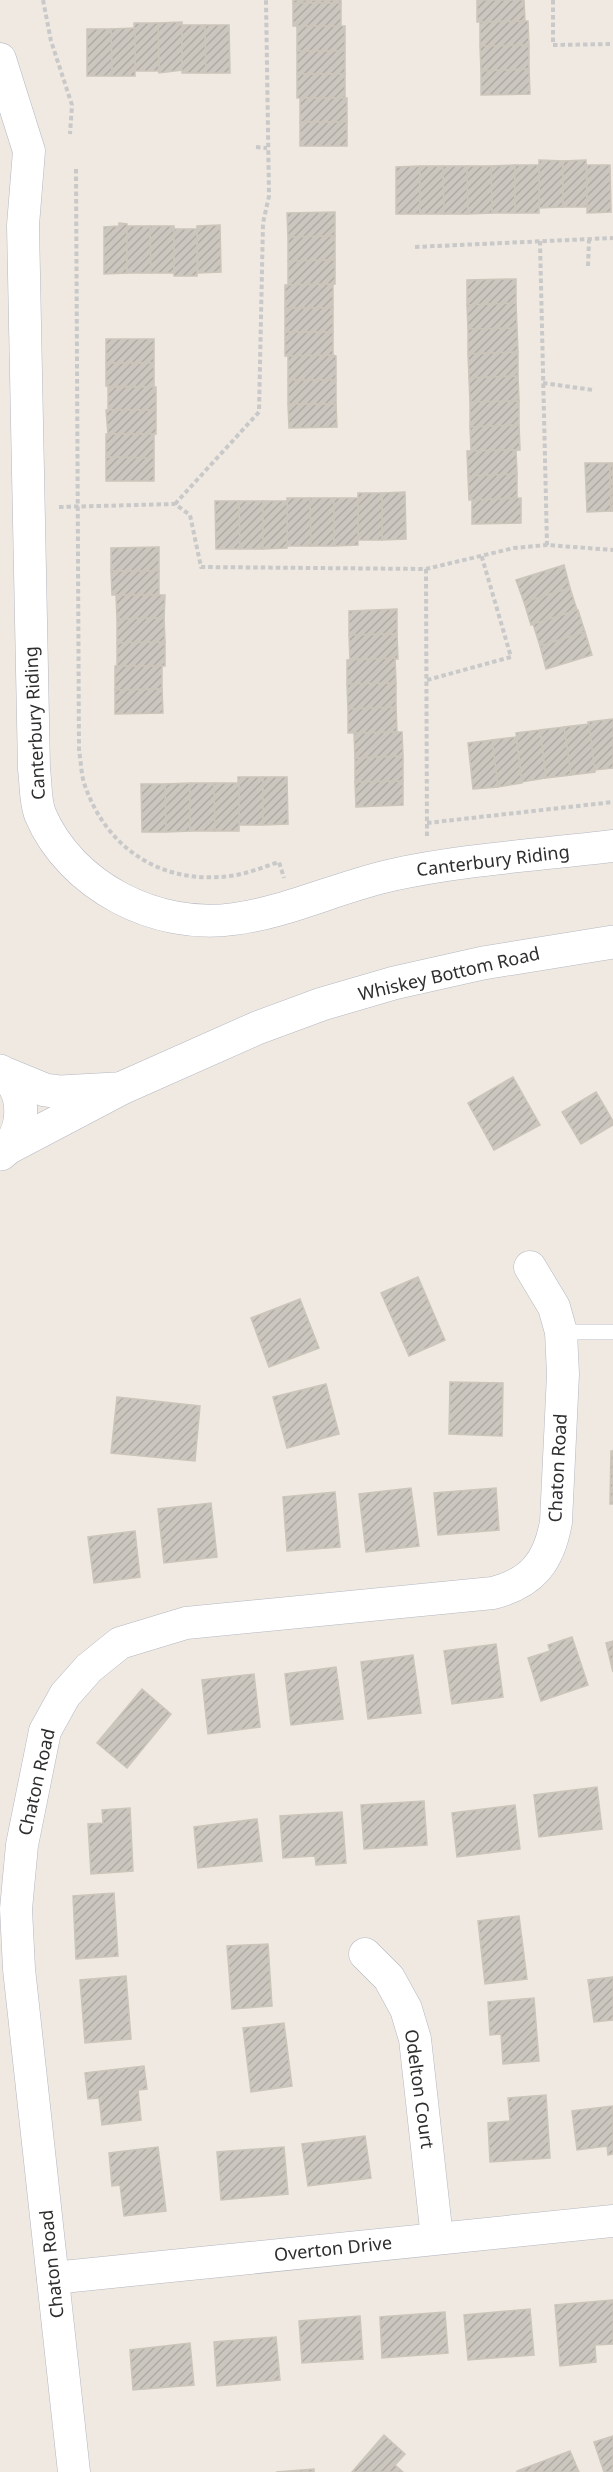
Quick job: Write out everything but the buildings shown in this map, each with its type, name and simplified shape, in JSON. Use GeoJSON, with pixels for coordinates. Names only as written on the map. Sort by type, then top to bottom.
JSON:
{"type":"FeatureCollection","features":[{"type":"Feature","properties":{"kind":"street","name":"Canterbury Riding"},"geometry":{"type":"LineString","coordinates":[[0,58],[29,152],[12,225],[29,508],[34,769],[39,811],[55,843],[76,867],[99,886],[131,903],[166,916],[202,922],[235,919],[269,912],[391,875],[613,846]]}},
{"type":"Feature","properties":{"kind":"street","name":"Whiskey Bottom Road"},"geometry":{"type":"LineString","coordinates":[[4,1152],[123,1088],[257,1028],[322,1004],[394,983],[483,963],[613,942]]}},
{"type":"Feature","properties":{"kind":"street","name":"Whiskey Bottom Road"},"geometry":{"type":"LineString","coordinates":[[3,1072],[45,1090],[61,1092],[123,1088]]}},
{"type":"Feature","properties":{"kind":"street"},"geometry":{"type":"LineString","coordinates":[[3,1072],[17,1091],[22,1110],[18,1133],[4,1152]]}},
{"type":"Feature","properties":{"kind":"street","name":"Chaton Road"},"geometry":{"type":"LineString","coordinates":[[74,2472],[53,2278],[9,1970],[22,1845],[45,1731],[65,1695],[89,1668],[120,1642],[186,1623],[492,1593],[514,1587],[530,1576],[545,1558],[553,1540],[556,1522],[563,1374],[561,1332],[554,1307],[530,1267]]}},
{"type":"Feature","properties":{"kind":"street","name":"Odelton Court"},"geometry":{"type":"LineString","coordinates":[[365,1954],[389,1977],[406,2009],[415,2039],[437,2238]]}},
{"type":"Feature","properties":{"kind":"street","name":"Overton Drive"},"geometry":{"type":"LineString","coordinates":[[53,2278],[613,2221]]}},
{"type":"Feature","properties":{"kind":"lane"},"geometry":{"type":"LineString","coordinates":[[561,1332],[613,1332]]}},
{"type":"Feature","properties":{"kind":"path"},"geometry":{"type":"LineString","coordinates":[[43,0],[51,41],[72,105],[70,134]]}},
{"type":"Feature","properties":{"kind":"path"},"geometry":{"type":"LineString","coordinates":[[175,504],[259,412],[262,223],[269,196],[266,0]]}},
{"type":"Feature","properties":{"kind":"path"},"geometry":{"type":"LineString","coordinates":[[553,0],[553,45],[613,44]]}},
{"type":"Feature","properties":{"kind":"path"},"geometry":{"type":"LineString","coordinates":[[256,147],[267,148]]}},
{"type":"Feature","properties":{"kind":"path"},"geometry":{"type":"LineString","coordinates":[[76,169],[79,751],[84,782],[103,822],[129,850],[160,870],[184,876],[211,878],[233,876],[279,862],[286,886]]}},
{"type":"Feature","properties":{"kind":"path"},"geometry":{"type":"LineString","coordinates":[[415,247],[613,238]]}},
{"type":"Feature","properties":{"kind":"path"},"geometry":{"type":"LineString","coordinates":[[588,240],[588,266]]}},
{"type":"Feature","properties":{"kind":"path"},"geometry":{"type":"LineString","coordinates":[[540,241],[547,545]]}},
{"type":"Feature","properties":{"kind":"path"},"geometry":{"type":"LineString","coordinates":[[543,383],[593,390]]}},
{"type":"Feature","properties":{"kind":"path"},"geometry":{"type":"LineString","coordinates":[[29,508],[175,504],[190,514],[201,567],[426,569],[481,554],[514,548],[547,545],[613,549]]}},
{"type":"Feature","properties":{"kind":"path"},"geometry":{"type":"LineString","coordinates":[[427,681],[511,657],[481,554]]}},
{"type":"Feature","properties":{"kind":"path"},"geometry":{"type":"LineString","coordinates":[[426,569],[427,869]]}},
{"type":"Feature","properties":{"kind":"path"},"geometry":{"type":"LineString","coordinates":[[427,823],[613,802]]}}]}
